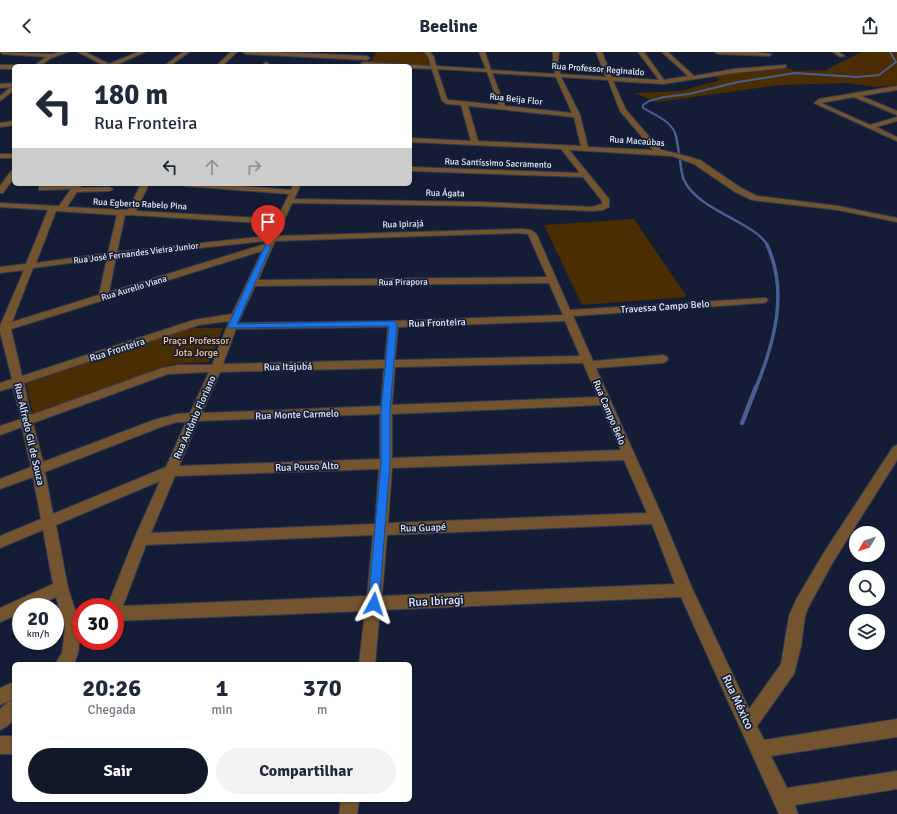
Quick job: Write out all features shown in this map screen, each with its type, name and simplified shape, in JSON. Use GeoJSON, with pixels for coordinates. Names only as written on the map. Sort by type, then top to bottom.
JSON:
{"type":"FeatureCollection","features":[{"type":"Feature","properties":{"kind":"street"},"geometry":{"type":"LineString","coordinates":[[2,52],[52,56]]}},
{"type":"Feature","properties":{"kind":"street"},"geometry":{"type":"LineString","coordinates":[[40,64],[52,56],[64,52]]}},
{"type":"Feature","properties":{"kind":"street"},"geometry":{"type":"LineString","coordinates":[[81,52],[105,64]]}},
{"type":"Feature","properties":{"kind":"street"},"geometry":{"type":"LineString","coordinates":[[114,64],[142,52]]}},
{"type":"Feature","properties":{"kind":"street"},"geometry":{"type":"LineString","coordinates":[[170,64],[186,52]]}},
{"type":"Feature","properties":{"kind":"street"},"geometry":{"type":"LineString","coordinates":[[221,64],[234,52]]}},
{"type":"Feature","properties":{"kind":"street"},"geometry":{"type":"LineString","coordinates":[[246,52],[367,58]]}},
{"type":"Feature","properties":{"kind":"street"},"geometry":{"type":"LineString","coordinates":[[364,64],[370,52]]}},
{"type":"Feature","properties":{"kind":"street"},"geometry":{"type":"LineString","coordinates":[[427,52],[431,57],[434,67]]}},
{"type":"Feature","properties":{"kind":"street"},"geometry":{"type":"LineString","coordinates":[[482,52],[502,106]]}},
{"type":"Feature","properties":{"kind":"street"},"geometry":{"type":"LineString","coordinates":[[556,52],[555,64],[557,76],[576,115],[584,148]]}},
{"type":"Feature","properties":{"kind":"street"},"geometry":{"type":"LineString","coordinates":[[599,52],[626,116],[659,152]]}},
{"type":"Feature","properties":{"kind":"street"},"geometry":{"type":"LineString","coordinates":[[641,52],[664,82]]}},
{"type":"Feature","properties":{"kind":"street"},"geometry":{"type":"LineString","coordinates":[[665,52],[692,78]]}},
{"type":"Feature","properties":{"kind":"street"},"geometry":{"type":"LineString","coordinates":[[713,52],[718,54],[769,54]]}},
{"type":"Feature","properties":{"kind":"street"},"geometry":{"type":"LineString","coordinates":[[836,52],[842,56]]}},
{"type":"Feature","properties":{"kind":"street"},"geometry":{"type":"LineString","coordinates":[[88,56],[98,53]]}},
{"type":"Feature","properties":{"kind":"street","name":"Rua Professor Reginaldo"},"geometry":{"type":"LineString","coordinates":[[412,66],[664,82],[734,71],[784,66],[779,61]]}},
{"type":"Feature","properties":{"kind":"street"},"geometry":{"type":"LineString","coordinates":[[729,66],[734,71]]}},
{"type":"Feature","properties":{"kind":"street"},"geometry":{"type":"LineString","coordinates":[[0,67],[12,67]]}},
{"type":"Feature","properties":{"kind":"street","name":"Rua Beija Flor"},"geometry":{"type":"LineString","coordinates":[[434,67],[444,100],[453,104],[502,106],[576,115]]}},
{"type":"Feature","properties":{"kind":"street"},"geometry":{"type":"LineString","coordinates":[[0,86],[12,86]]}},
{"type":"Feature","properties":{"kind":"street"},"geometry":{"type":"LineString","coordinates":[[0,99],[12,88]]}},
{"type":"Feature","properties":{"kind":"street"},"geometry":{"type":"LineString","coordinates":[[895,89],[854,95],[817,103],[897,139]]}},
{"type":"Feature","properties":{"kind":"street"},"geometry":{"type":"LineString","coordinates":[[7,92],[12,92]]}},
{"type":"Feature","properties":{"kind":"street"},"geometry":{"type":"LineString","coordinates":[[854,95],[897,113]]}},
{"type":"Feature","properties":{"kind":"street"},"geometry":{"type":"LineString","coordinates":[[464,104],[475,143]]}},
{"type":"Feature","properties":{"kind":"street"},"geometry":{"type":"LineString","coordinates":[[869,127],[897,119]]}},
{"type":"Feature","properties":{"kind":"street"},"geometry":{"type":"LineString","coordinates":[[0,125],[12,124]]}},
{"type":"Feature","properties":{"kind":"street","name":"Rua Macaúbas"},"geometry":{"type":"LineString","coordinates":[[412,140],[584,148],[673,154],[697,162],[738,190],[755,198],[838,208],[897,220]]}},
{"type":"Feature","properties":{"kind":"street"},"geometry":{"type":"LineString","coordinates":[[564,147],[586,175]]}},
{"type":"Feature","properties":{"kind":"street"},"geometry":{"type":"LineString","coordinates":[[0,156],[12,156]]}},
{"type":"Feature","properties":{"kind":"street","name":"Rua Santíssimo Sacramento"},"geometry":{"type":"LineString","coordinates":[[412,169],[586,175]]}},
{"type":"Feature","properties":{"kind":"street","name":"Rua Ágata"},"geometry":{"type":"LineString","coordinates":[[289,201],[480,204],[592,209],[600,208],[606,205],[606,201],[586,175]]}},
{"type":"Feature","properties":{"kind":"street"},"geometry":{"type":"LineString","coordinates":[[0,191],[12,176]]}},
{"type":"Feature","properties":{"kind":"street"},"geometry":{"type":"LineString","coordinates":[[103,298],[113,254],[126,213],[144,186]]}},
{"type":"Feature","properties":{"kind":"street"},"geometry":{"type":"LineString","coordinates":[[242,186],[295,188]]}},
{"type":"Feature","properties":{"kind":"street"},"geometry":{"type":"LineString","coordinates":[[3,328],[57,209],[77,187]]}},
{"type":"Feature","properties":{"kind":"street"},"geometry":{"type":"LineString","coordinates":[[42,188],[77,187],[109,189]]}},
{"type":"Feature","properties":{"kind":"street","name":"Rua Antônio Floriano"},"geometry":{"type":"LineString","coordinates":[[118,598],[141,539],[216,368],[234,322],[295,188]]}},
{"type":"Feature","properties":{"kind":"street","name":"Rua Egberto Rabelo Pina"},"geometry":{"type":"LineString","coordinates":[[0,205],[279,222]]}},
{"type":"Feature","properties":{"kind":"street","name":"Rua Ipirajá"},"geometry":{"type":"LineString","coordinates":[[270,242],[516,231],[530,232],[533,235]]}},
{"type":"Feature","properties":{"kind":"street","name":"Rua Campo Belo"},"geometry":{"type":"LineString","coordinates":[[533,235],[656,518],[685,590]]}},
{"type":"Feature","properties":{"kind":"street","name":"Rua José Fernandes Vieira Junior"},"geometry":{"type":"LineString","coordinates":[[0,270],[113,254],[270,242]]}},
{"type":"Feature","properties":{"kind":"street","name":"Rua Aurelio Viana"},"geometry":{"type":"LineString","coordinates":[[3,328],[103,298],[270,242]]}},
{"type":"Feature","properties":{"kind":"street","name":"Rua Pirapora"},"geometry":{"type":"LineString","coordinates":[[252,283],[553,280]]}},
{"type":"Feature","properties":{"kind":"street","name":"Travessa Campo Belo"},"geometry":{"type":"LineString","coordinates":[[568,316],[763,300]]}},
{"type":"Feature","properties":{"kind":"street","name":"Rua Fronteira"},"geometry":{"type":"LineString","coordinates":[[0,386],[198,322],[393,324],[568,316]]}},
{"type":"Feature","properties":{"kind":"street"},"geometry":{"type":"LineString","coordinates":[[366,662],[374,604],[381,529],[386,463],[386,411],[393,324]]}},
{"type":"Feature","properties":{"kind":"street","name":"Rua Alfredo Gil de Souza"},"geometry":{"type":"LineString","coordinates":[[3,328],[18,381],[38,469],[61,588],[72,615]]}},
{"type":"Feature","properties":{"kind":"street","name":"Rua Itajubá"},"geometry":{"type":"LineString","coordinates":[[0,431],[166,371],[178,369],[390,364],[589,362],[663,359]]}},
{"type":"Feature","properties":{"kind":"street","name":"Rua Monte Carmelo"},"geometry":{"type":"LineString","coordinates":[[0,484],[169,420],[194,417],[386,411],[605,401]]}},
{"type":"Feature","properties":{"kind":"street"},"geometry":{"type":"LineString","coordinates":[[748,725],[788,668],[797,616],[801,605],[828,558],[897,450]]}},
{"type":"Feature","properties":{"kind":"street","name":"Rua Pouso Alto"},"geometry":{"type":"LineString","coordinates":[[0,542],[170,471],[628,455]]}},
{"type":"Feature","properties":{"kind":"street","name":"Rua Guapé"},"geometry":{"type":"LineString","coordinates":[[141,539],[656,518]]}},
{"type":"Feature","properties":{"kind":"street"},"geometry":{"type":"LineString","coordinates":[[0,615],[61,588]]}},
{"type":"Feature","properties":{"kind":"street","name":"Rua México"},"geometry":{"type":"LineString","coordinates":[[685,590],[760,749],[785,806]]}},
{"type":"Feature","properties":{"kind":"street","name":"Rua Ibiragi"},"geometry":{"type":"LineString","coordinates":[[124,614],[685,590]]}},
{"type":"Feature","properties":{"kind":"street","name":"Rua Alfredo Gil de Souza"},"geometry":{"type":"LineString","coordinates":[[66,662],[72,646]]}},
{"type":"Feature","properties":{"kind":"street"},"geometry":{"type":"LineString","coordinates":[[0,697],[12,691]]}},
{"type":"Feature","properties":{"kind":"street"},"geometry":{"type":"LineString","coordinates":[[0,721],[12,710]]}},
{"type":"Feature","properties":{"kind":"street"},"geometry":{"type":"LineString","coordinates":[[760,749],[897,728]]}},
{"type":"Feature","properties":{"kind":"street"},"geometry":{"type":"LineString","coordinates":[[0,745],[12,745]]}},
{"type":"Feature","properties":{"kind":"street"},"geometry":{"type":"LineString","coordinates":[[785,806],[896,781]]}},
{"type":"Feature","properties":{"kind":"street"},"geometry":{"type":"LineString","coordinates":[[348,814],[350,802]]}},
{"type":"Feature","properties":{"kind":"green space"},"geometry":{"type":"Polygon","coordinates":[[[376,52],[421,52],[426,55],[429,65],[425,66],[412,65],[412,64],[370,63],[376,52]]]}},
{"type":"Feature","properties":{"kind":"green space"},"geometry":{"type":"Polygon","coordinates":[[[861,52],[897,52],[897,85],[876,87],[847,83],[780,85],[657,102],[635,93],[681,91],[720,80],[713,76],[741,71],[788,68],[795,71],[826,70],[861,52]]]}},
{"type":"Feature","properties":{"kind":"green space"},"geometry":{"type":"Polygon","coordinates":[[[634,219],[687,297],[582,305],[544,225],[634,219]]]}},
{"type":"Feature","properties":{"kind":"green space","name":"Praça Professor Jota Jorge"},"geometry":{"type":"Polygon","coordinates":[[[191,328],[223,328],[209,362],[173,364],[33,414],[26,382],[191,328]]]}},
{"type":"Feature","properties":{"kind":"waterway"},"geometry":{"type":"LineString","coordinates":[[676,137],[672,127],[668,123],[643,108],[643,105],[649,101],[664,97],[689,94],[738,82],[795,73],[857,77],[879,75],[896,62],[890,52]]}},
{"type":"Feature","properties":{"kind":"waterway"},"geometry":{"type":"LineString","coordinates":[[676,136],[679,153]]}},
{"type":"Feature","properties":{"kind":"waterway"},"geometry":{"type":"LineString","coordinates":[[680,159],[684,180],[695,195],[711,207],[755,232],[768,246]]}},
{"type":"Feature","properties":{"kind":"waterway"},"geometry":{"type":"LineString","coordinates":[[756,388],[763,371],[773,335],[778,299],[774,263],[767,245]]}},
{"type":"Feature","properties":{"kind":"waterway"},"geometry":{"type":"LineString","coordinates":[[742,423],[756,387]]}},
{"type":"Feature","properties":{"kind":"route"},"geometry":{"type":"LineString","coordinates":[[268,246],[232,326],[393,324],[386,411],[386,463],[374,604]]}}]}
